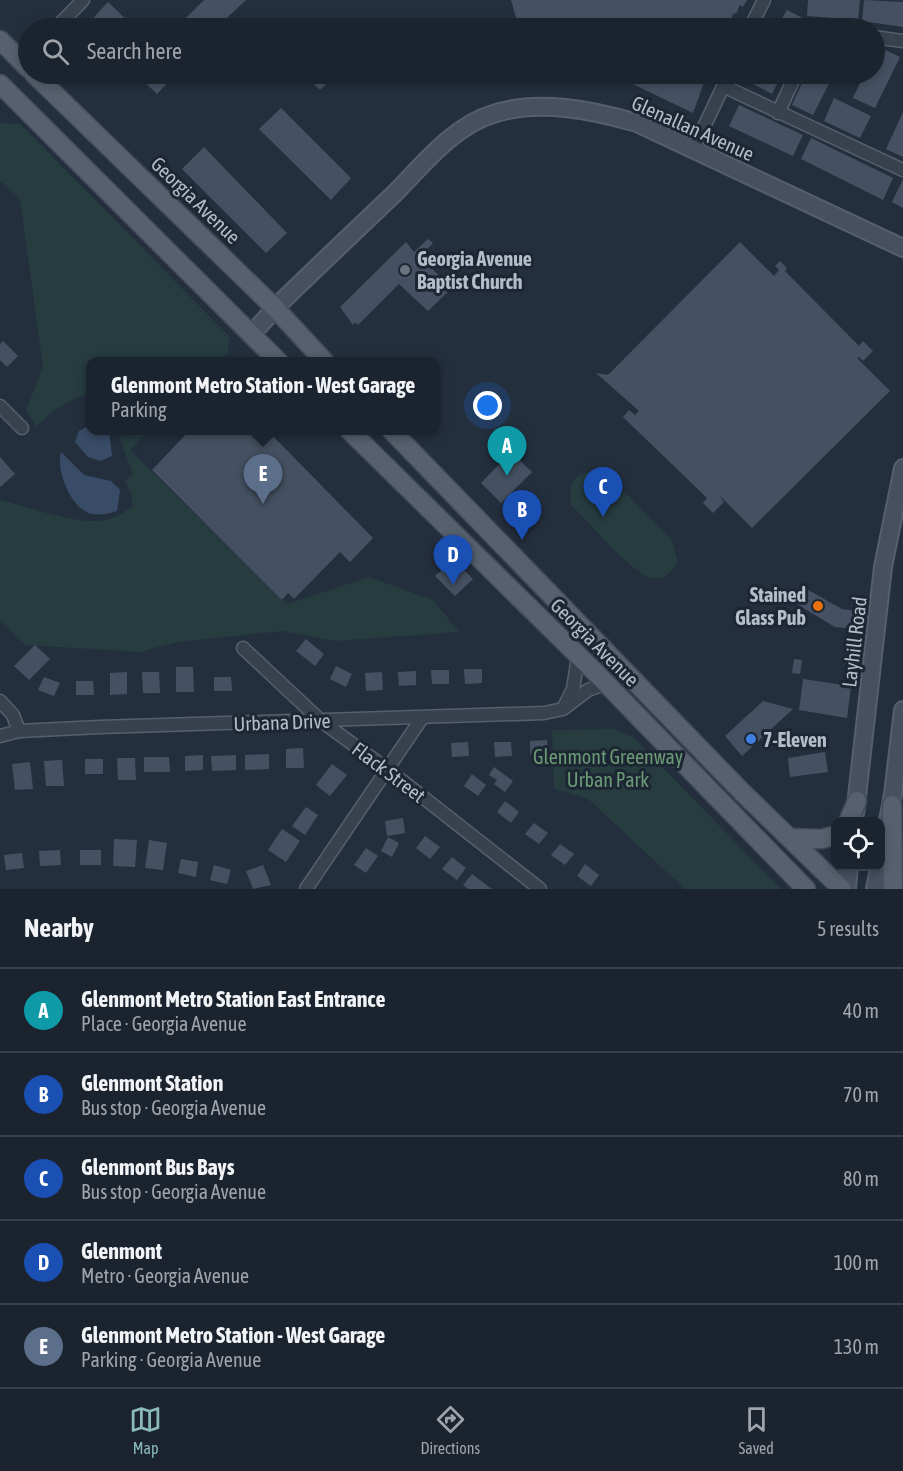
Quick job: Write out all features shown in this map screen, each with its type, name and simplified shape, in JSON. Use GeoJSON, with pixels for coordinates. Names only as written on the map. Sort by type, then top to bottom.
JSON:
{"type":"FeatureCollection","features":[{"type":"Feature","properties":{"kind":"main road","name":"Georgia Avenue"},"geometry":{"type":"LineString","coordinates":[[0,40],[18,56]]}},
{"type":"Feature","properties":{"kind":"main road","name":"Georgia Avenue"},"geometry":{"type":"LineString","coordinates":[[47,84],[275,308],[320,357]]}},
{"type":"Feature","properties":{"kind":"main road"},"geometry":{"type":"LineString","coordinates":[[1,88],[274,357]]}},
{"type":"Feature","properties":{"kind":"main road","name":"Georgia Avenue"},"geometry":{"type":"LineString","coordinates":[[354,435],[605,684],[806,889]]}},
{"type":"Feature","properties":{"kind":"main road","name":"Georgia Avenue"},"geometry":{"type":"LineString","coordinates":[[396,435],[742,792],[842,889]]}},
{"type":"Feature","properties":{"kind":"main road"},"geometry":{"type":"LineString","coordinates":[[850,817],[856,801]]}},
{"type":"Feature","properties":{"kind":"main road"},"geometry":{"type":"LineString","coordinates":[[892,805],[893,889]]}},
{"type":"Feature","properties":{"kind":"main road"},"geometry":{"type":"LineString","coordinates":[[790,838],[822,839],[831,836]]}},
{"type":"Feature","properties":{"kind":"street"},"geometry":{"type":"LineString","coordinates":[[66,18],[83,0]]}},
{"type":"Feature","properties":{"kind":"street"},"geometry":{"type":"LineString","coordinates":[[755,18],[764,0]]}},
{"type":"Feature","properties":{"kind":"street"},"geometry":{"type":"LineString","coordinates":[[885,39],[903,41]]}},
{"type":"Feature","properties":{"kind":"street"},"geometry":{"type":"LineString","coordinates":[[778,112],[791,84]]}},
{"type":"Feature","properties":{"kind":"street"},"geometry":{"type":"LineString","coordinates":[[693,150],[723,86],[903,170]]}},
{"type":"Feature","properties":{"kind":"street","name":"Glenallan Avenue"},"geometry":{"type":"LineString","coordinates":[[252,334],[275,308],[439,150],[469,125],[493,114],[535,108],[601,113],[637,123],[903,248]]}},
{"type":"Feature","properties":{"kind":"street"},"geometry":{"type":"LineString","coordinates":[[0,405],[22,428]]}},
{"type":"Feature","properties":{"kind":"street","name":"Layhill Road"},"geometry":{"type":"LineString","coordinates":[[854,817],[884,567],[903,468]]}},
{"type":"Feature","properties":{"kind":"street","name":"Flack Street"},"geometry":{"type":"LineString","coordinates":[[243,648],[321,721],[387,769],[540,889]]}},
{"type":"Feature","properties":{"kind":"street"},"geometry":{"type":"LineString","coordinates":[[563,709],[573,689],[578,657]]}},
{"type":"Feature","properties":{"kind":"street","name":"Urbana Drive"},"geometry":{"type":"LineString","coordinates":[[0,736],[19,731],[544,713],[563,709],[588,690],[605,684]]}},
{"type":"Feature","properties":{"kind":"street"},"geometry":{"type":"LineString","coordinates":[[0,701],[13,715],[19,731]]}},
{"type":"Feature","properties":{"kind":"street"},"geometry":{"type":"LineString","coordinates":[[876,889],[892,805],[903,710]]}},
{"type":"Feature","properties":{"kind":"street"},"geometry":{"type":"LineString","coordinates":[[306,889],[422,718]]}},
{"type":"Feature","properties":{"kind":"street"},"geometry":{"type":"LineString","coordinates":[[847,889],[849,871]]}},
{"type":"Feature","properties":{"kind":"green space"},"geometry":{"type":"Polygon","coordinates":[[[0,123],[20,124],[229,336],[228,353],[224,357],[86,357],[86,396],[61,406],[37,427],[26,411],[43,367],[20,199],[0,181],[0,123]]]}},
{"type":"Feature","properties":{"kind":"green space"},"geometry":{"type":"Polygon","coordinates":[[[118,435],[146,435],[130,450],[287,604],[369,577],[433,600],[459,632],[335,641],[283,631],[178,642],[139,652],[26,645],[0,621],[0,500],[57,516],[101,521],[113,518],[133,506],[131,493],[125,481],[133,474],[118,435]]]}},
{"type":"Feature","properties":{"kind":"green space"},"geometry":{"type":"Polygon","coordinates":[[[596,471],[610,477],[672,540],[678,562],[667,575],[656,579],[651,578],[633,567],[571,505],[574,481],[582,474],[596,471]]]}},
{"type":"Feature","properties":{"kind":"green space","name":"Glenmont Greenway Urban Park"},"geometry":{"type":"Polygon","coordinates":[[[613,729],[632,736],[781,889],[685,889],[588,799],[554,789],[552,730],[613,729]]]}},
{"type":"Feature","properties":{"kind":"water"},"geometry":{"type":"Polygon","coordinates":[[[86,427],[86,435],[109,435],[112,456],[100,461],[88,457],[75,442],[79,431],[86,427]]]}},
{"type":"Feature","properties":{"kind":"water"},"geometry":{"type":"Polygon","coordinates":[[[61,452],[84,475],[111,481],[120,490],[117,511],[93,514],[76,503],[63,477],[61,452]]]}},
{"type":"Feature","properties":{"kind":"building"},"geometry":{"type":"Polygon","coordinates":[[[204,0],[246,0],[227,18],[186,18],[204,0]]]}},
{"type":"Feature","properties":{"kind":"building"},"geometry":{"type":"Polygon","coordinates":[[[511,0],[747,0],[743,7],[740,5],[731,18],[516,18],[511,0]]]}},
{"type":"Feature","properties":{"kind":"building"},"geometry":{"type":"Polygon","coordinates":[[[808,0],[860,0],[858,18],[807,16],[808,0]]]}},
{"type":"Feature","properties":{"kind":"building"},"geometry":{"type":"Polygon","coordinates":[[[864,0],[903,2],[903,27],[885,24],[885,18],[862,18],[864,0]]]}},
{"type":"Feature","properties":{"kind":"building"},"geometry":{"type":"Polygon","coordinates":[[[108,2],[125,18],[93,18],[108,2]]]}},
{"type":"Feature","properties":{"kind":"building"},"geometry":{"type":"Polygon","coordinates":[[[787,10],[802,18],[782,18],[787,10]]]}},
{"type":"Feature","properties":{"kind":"building"},"geometry":{"type":"Polygon","coordinates":[[[885,50],[900,57],[875,108],[853,98],[859,84],[885,84],[885,50]]]}},
{"type":"Feature","properties":{"kind":"building"},"geometry":{"type":"Polygon","coordinates":[[[146,84],[166,84],[157,94],[146,84]]]}},
{"type":"Feature","properties":{"kind":"building"},"geometry":{"type":"Polygon","coordinates":[[[314,84],[326,84],[320,90],[314,84]]]}},
{"type":"Feature","properties":{"kind":"building"},"geometry":{"type":"Polygon","coordinates":[[[633,84],[703,84],[693,113],[633,84]]]}},
{"type":"Feature","properties":{"kind":"building"},"geometry":{"type":"Polygon","coordinates":[[[753,84],[777,84],[772,94],[753,84]]]}},
{"type":"Feature","properties":{"kind":"building"},"geometry":{"type":"Polygon","coordinates":[[[801,84],[829,84],[813,115],[792,105],[801,84]]]}},
{"type":"Feature","properties":{"kind":"building"},"geometry":{"type":"Polygon","coordinates":[[[834,98],[871,116],[860,138],[824,121],[834,98]]]}},
{"type":"Feature","properties":{"kind":"building"},"geometry":{"type":"Polygon","coordinates":[[[739,105],[803,135],[793,156],[729,126],[739,105]]]}},
{"type":"Feature","properties":{"kind":"building"},"geometry":{"type":"Polygon","coordinates":[[[281,108],[351,178],[331,200],[259,129],[281,108]]]}},
{"type":"Feature","properties":{"kind":"building"},"geometry":{"type":"Polygon","coordinates":[[[903,112],[903,157],[886,149],[903,112]]]}},
{"type":"Feature","properties":{"kind":"building"},"geometry":{"type":"Polygon","coordinates":[[[811,138],[893,178],[883,200],[801,159],[811,138]]]}},
{"type":"Feature","properties":{"kind":"building"},"geometry":{"type":"Polygon","coordinates":[[[204,147],[287,233],[266,253],[182,169],[204,147]]]}},
{"type":"Feature","properties":{"kind":"building"},"geometry":{"type":"Polygon","coordinates":[[[903,179],[903,208],[892,202],[903,179]]]}},
{"type":"Feature","properties":{"kind":"building","name":"Georgia Avenue Baptist Church"},"geometry":{"type":"Polygon","coordinates":[[[428,239],[433,243],[420,257],[452,288],[428,311],[399,284],[358,325],[355,322],[353,325],[340,307],[406,242],[414,252],[428,239]]]}},
{"type":"Feature","properties":{"kind":"building"},"geometry":{"type":"Polygon","coordinates":[[[740,242],[774,276],[779,270],[775,266],[780,261],[787,268],[785,271],[859,346],[863,341],[873,351],[863,361],[857,358],[890,391],[752,528],[718,494],[724,502],[713,513],[703,503],[707,498],[623,417],[629,410],[635,415],[639,411],[596,373],[608,375],[740,242]]]}},
{"type":"Feature","properties":{"kind":"building"},"geometry":{"type":"Polygon","coordinates":[[[3,341],[18,356],[7,367],[0,360],[0,344],[3,341]]]}},
{"type":"Feature","properties":{"kind":"building"},"geometry":{"type":"Polygon","coordinates":[[[185,435],[272,435],[373,538],[350,562],[340,552],[294,599],[288,593],[282,600],[152,470],[185,435]]]}},
{"type":"Feature","properties":{"kind":"building"},"geometry":{"type":"Polygon","coordinates":[[[511,452],[532,472],[501,503],[481,483],[511,452]]]}},
{"type":"Feature","properties":{"kind":"building"},"geometry":{"type":"Polygon","coordinates":[[[0,457],[15,474],[0,487],[0,457]]]}},
{"type":"Feature","properties":{"kind":"building"},"geometry":{"type":"Polygon","coordinates":[[[454,559],[473,579],[455,596],[435,576],[454,559]]]}},
{"type":"Feature","properties":{"kind":"building","name":"Stained Glass Pub"},"geometry":{"type":"Polygon","coordinates":[[[801,586],[842,609],[858,611],[856,629],[835,627],[795,603],[801,586]]]}},
{"type":"Feature","properties":{"kind":"building"},"geometry":{"type":"Polygon","coordinates":[[[306,639],[324,654],[315,666],[296,651],[306,639]]]}},
{"type":"Feature","properties":{"kind":"building"},"geometry":{"type":"Polygon","coordinates":[[[35,645],[50,659],[29,680],[14,666],[35,645]]]}},
{"type":"Feature","properties":{"kind":"building"},"geometry":{"type":"Polygon","coordinates":[[[794,659],[802,660],[800,674],[792,673],[794,659]]]}},
{"type":"Feature","properties":{"kind":"building"},"geometry":{"type":"Polygon","coordinates":[[[336,666],[352,674],[346,687],[330,679],[336,666]]]}},
{"type":"Feature","properties":{"kind":"building"},"geometry":{"type":"Polygon","coordinates":[[[176,667],[193,667],[194,692],[176,692],[176,667]]]}},
{"type":"Feature","properties":{"kind":"building"},"geometry":{"type":"Polygon","coordinates":[[[464,669],[482,669],[482,683],[465,684],[464,669]]]}},
{"type":"Feature","properties":{"kind":"building"},"geometry":{"type":"Polygon","coordinates":[[[431,670],[449,670],[449,684],[432,684],[431,670]]]}},
{"type":"Feature","properties":{"kind":"building"},"geometry":{"type":"Polygon","coordinates":[[[416,671],[416,685],[399,686],[398,672],[416,671]]]}},
{"type":"Feature","properties":{"kind":"building"},"geometry":{"type":"Polygon","coordinates":[[[127,672],[127,694],[110,695],[110,673],[127,672]]]}},
{"type":"Feature","properties":{"kind":"building"},"geometry":{"type":"Polygon","coordinates":[[[142,672],[159,672],[160,693],[143,693],[142,672]]]}},
{"type":"Feature","properties":{"kind":"building"},"geometry":{"type":"Polygon","coordinates":[[[382,672],[383,690],[366,691],[365,673],[382,672]]]}},
{"type":"Feature","properties":{"kind":"building"},"geometry":{"type":"Polygon","coordinates":[[[44,677],[60,683],[54,696],[38,690],[44,677]]]}},
{"type":"Feature","properties":{"kind":"building"},"geometry":{"type":"Polygon","coordinates":[[[214,677],[231,677],[232,691],[214,691],[214,677]]]}},
{"type":"Feature","properties":{"kind":"building"},"geometry":{"type":"Polygon","coordinates":[[[803,679],[851,686],[847,718],[799,710],[803,679]]]}},
{"type":"Feature","properties":{"kind":"building"},"geometry":{"type":"Polygon","coordinates":[[[76,681],[93,681],[94,695],[76,695],[76,681]]]}},
{"type":"Feature","properties":{"kind":"building"},"geometry":{"type":"Polygon","coordinates":[[[763,701],[793,709],[742,756],[725,736],[763,701]]]}},
{"type":"Feature","properties":{"kind":"building"},"geometry":{"type":"Polygon","coordinates":[[[547,740],[548,754],[530,755],[530,741],[547,740]]]}},
{"type":"Feature","properties":{"kind":"building"},"geometry":{"type":"Polygon","coordinates":[[[468,742],[469,756],[452,757],[451,743],[468,742]]]}},
{"type":"Feature","properties":{"kind":"building"},"geometry":{"type":"Polygon","coordinates":[[[494,742],[511,742],[512,756],[495,757],[494,742]]]}},
{"type":"Feature","properties":{"kind":"building"},"geometry":{"type":"Polygon","coordinates":[[[303,748],[304,768],[286,768],[286,749],[303,748]]]}},
{"type":"Feature","properties":{"kind":"building"},"geometry":{"type":"Polygon","coordinates":[[[825,752],[828,772],[790,777],[788,758],[825,752]]]}},
{"type":"Feature","properties":{"kind":"building"},"geometry":{"type":"Polygon","coordinates":[[[269,754],[269,769],[245,770],[245,755],[269,754]]]}},
{"type":"Feature","properties":{"kind":"building"},"geometry":{"type":"Polygon","coordinates":[[[203,755],[203,770],[185,771],[185,756],[203,755]]]}},
{"type":"Feature","properties":{"kind":"building"},"geometry":{"type":"Polygon","coordinates":[[[236,755],[236,770],[212,771],[211,756],[236,755]]]}},
{"type":"Feature","properties":{"kind":"building"},"geometry":{"type":"Polygon","coordinates":[[[144,757],[169,757],[170,772],[144,772],[144,757]]]}},
{"type":"Feature","properties":{"kind":"building"},"geometry":{"type":"Polygon","coordinates":[[[117,758],[135,758],[136,780],[118,780],[117,758]]]}},
{"type":"Feature","properties":{"kind":"building"},"geometry":{"type":"Polygon","coordinates":[[[85,759],[103,759],[103,774],[85,774],[85,759]]]}},
{"type":"Feature","properties":{"kind":"building"},"geometry":{"type":"Polygon","coordinates":[[[62,760],[64,786],[46,786],[44,761],[62,760]]]}},
{"type":"Feature","properties":{"kind":"building"},"geometry":{"type":"Polygon","coordinates":[[[30,762],[33,789],[15,790],[12,764],[30,762]]]}},
{"type":"Feature","properties":{"kind":"building"},"geometry":{"type":"Polygon","coordinates":[[[332,764],[347,775],[330,796],[316,785],[332,764]]]}},
{"type":"Feature","properties":{"kind":"building"},"geometry":{"type":"Polygon","coordinates":[[[494,767],[513,781],[505,792],[494,784],[497,780],[489,775],[494,767]]]}},
{"type":"Feature","properties":{"kind":"building"},"geometry":{"type":"Polygon","coordinates":[[[472,774],[486,785],[478,796],[464,786],[472,774]]]}},
{"type":"Feature","properties":{"kind":"building"},"geometry":{"type":"Polygon","coordinates":[[[505,801],[519,812],[511,823],[497,812],[505,801]]]}},
{"type":"Feature","properties":{"kind":"building"},"geometry":{"type":"Polygon","coordinates":[[[306,807],[318,815],[305,835],[292,826],[306,807]]]}},
{"type":"Feature","properties":{"kind":"building"},"geometry":{"type":"Polygon","coordinates":[[[403,818],[405,833],[387,836],[385,821],[403,818]]]}},
{"type":"Feature","properties":{"kind":"building"},"geometry":{"type":"Polygon","coordinates":[[[534,823],[548,833],[539,844],[525,834],[534,823]]]}},
{"type":"Feature","properties":{"kind":"building"},"geometry":{"type":"Polygon","coordinates":[[[282,829],[300,841],[286,862],[268,850],[282,829]]]}},
{"type":"Feature","properties":{"kind":"building"},"geometry":{"type":"Polygon","coordinates":[[[425,836],[440,847],[430,859],[416,848],[425,836]]]}},
{"type":"Feature","properties":{"kind":"building"},"geometry":{"type":"Polygon","coordinates":[[[388,837],[399,843],[392,857],[381,851],[388,837]]]}},
{"type":"Feature","properties":{"kind":"building"},"geometry":{"type":"Polygon","coordinates":[[[114,839],[137,840],[135,867],[113,866],[114,839]]]}},
{"type":"Feature","properties":{"kind":"building"},"geometry":{"type":"Polygon","coordinates":[[[149,840],[167,843],[163,870],[145,868],[149,840]]]}},
{"type":"Feature","properties":{"kind":"building"},"geometry":{"type":"Polygon","coordinates":[[[560,844],[574,854],[565,865],[551,855],[560,844]]]}},
{"type":"Feature","properties":{"kind":"building"},"geometry":{"type":"Polygon","coordinates":[[[366,848],[378,856],[366,873],[354,865],[366,848]]]}},
{"type":"Feature","properties":{"kind":"building"},"geometry":{"type":"Polygon","coordinates":[[[60,850],[61,865],[40,866],[39,851],[60,850]]]}},
{"type":"Feature","properties":{"kind":"building"},"geometry":{"type":"Polygon","coordinates":[[[80,850],[101,850],[101,865],[80,865],[80,850]]]}},
{"type":"Feature","properties":{"kind":"building"},"geometry":{"type":"Polygon","coordinates":[[[22,853],[24,868],[6,870],[4,855],[22,853]]]}},
{"type":"Feature","properties":{"kind":"building"},"geometry":{"type":"Polygon","coordinates":[[[452,857],[466,868],[457,880],[442,869],[452,857]]]}},
{"type":"Feature","properties":{"kind":"building"},"geometry":{"type":"Polygon","coordinates":[[[181,859],[198,862],[196,877],[178,873],[181,859]]]}},
{"type":"Feature","properties":{"kind":"building"},"geometry":{"type":"Polygon","coordinates":[[[585,864],[599,875],[591,886],[577,876],[585,864]]]}},
{"type":"Feature","properties":{"kind":"building"},"geometry":{"type":"Polygon","coordinates":[[[214,865],[231,870],[227,884],[210,880],[214,865]]]}},
{"type":"Feature","properties":{"kind":"building"},"geometry":{"type":"Polygon","coordinates":[[[263,865],[271,885],[253,889],[246,871],[263,865]]]}},
{"type":"Feature","properties":{"kind":"building"},"geometry":{"type":"Polygon","coordinates":[[[472,874],[492,889],[468,889],[463,885],[472,874]]]}},
{"type":"Feature","properties":{"kind":"place","name":"Georgia Avenue Baptist Church"},"geometry":{"type":"Point","coordinates":[405,270]}},
{"type":"Feature","properties":{"kind":"place","name":"Glenmont Metro Station East Entrance"},"geometry":{"type":"Point","coordinates":[507,476]}},
{"type":"Feature","properties":{"kind":"place","name":"Glenmont Metro Station - West Garage"},"geometry":{"type":"Point","coordinates":[263,504]}},
{"type":"Feature","properties":{"kind":"place","name":"Glenmont Bus Bays"},"geometry":{"type":"Point","coordinates":[603,517]}},
{"type":"Feature","properties":{"kind":"place","name":"Glenmont Station"},"geometry":{"type":"Point","coordinates":[522,540]}},
{"type":"Feature","properties":{"kind":"place","name":"Glenmont"},"geometry":{"type":"Point","coordinates":[453,585]}},
{"type":"Feature","properties":{"kind":"place","name":"Stained Glass Pub"},"geometry":{"type":"Point","coordinates":[818,606]}},
{"type":"Feature","properties":{"kind":"place","name":"7-Eleven"},"geometry":{"type":"Point","coordinates":[751,739]}}]}
